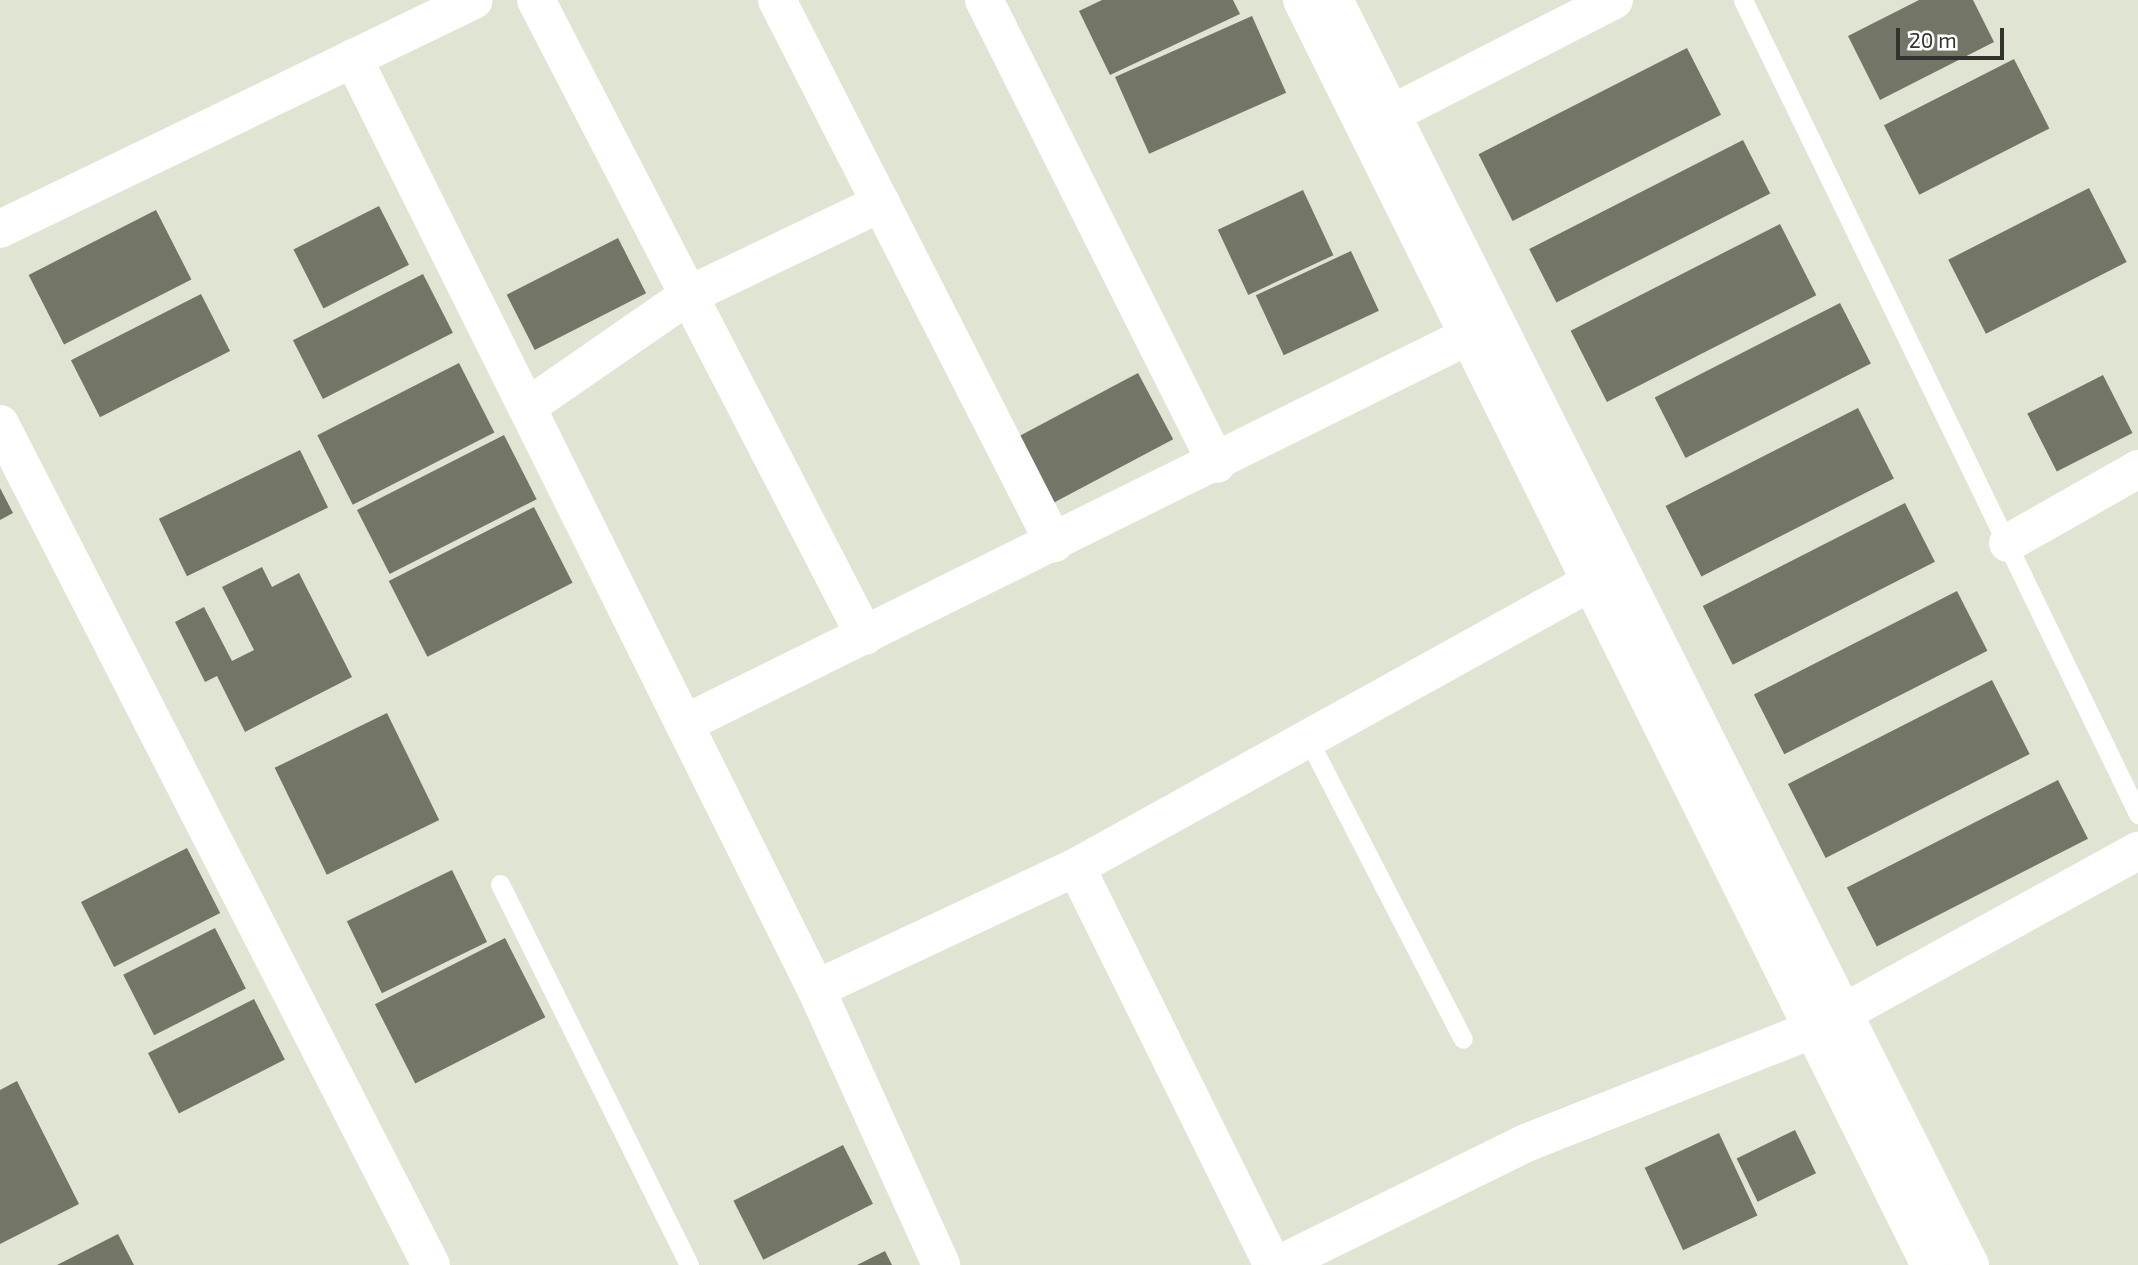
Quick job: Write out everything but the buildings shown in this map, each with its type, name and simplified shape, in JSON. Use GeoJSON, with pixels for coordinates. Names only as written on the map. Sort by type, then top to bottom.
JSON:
{"type":"FeatureCollection","features":[{"type":"Feature","properties":{"kind":"street"},"geometry":{"type":"LineString","coordinates":[[536,0],[865,636]]}},
{"type":"Feature","properties":{"kind":"street"},"geometry":{"type":"LineString","coordinates":[[777,0],[1054,543]]}},
{"type":"Feature","properties":{"kind":"street"},"geometry":{"type":"LineString","coordinates":[[984,0],[1217,464]]}},
{"type":"Feature","properties":{"kind":"street"},"geometry":{"type":"LineString","coordinates":[[1302,0],[1379,120],[1604,576],[1830,1020],[1970,1265]]}},
{"type":"Feature","properties":{"kind":"street"},"geometry":{"type":"LineString","coordinates":[[1334,0],[1466,337],[1604,576]]}},
{"type":"Feature","properties":{"kind":"street"},"geometry":{"type":"LineString","coordinates":[[1379,120],[1614,0]]}},
{"type":"Feature","properties":{"kind":"street"},"geometry":{"type":"LineString","coordinates":[[0,229],[462,3]]}},
{"type":"Feature","properties":{"kind":"street"},"geometry":{"type":"LineString","coordinates":[[353,58],[816,989],[941,1265]]}},
{"type":"Feature","properties":{"kind":"street"},"geometry":{"type":"LineString","coordinates":[[527,407],[689,295],[881,203]]}},
{"type":"Feature","properties":{"kind":"street"},"geometry":{"type":"LineString","coordinates":[[684,724],[1217,464],[1466,337]]}},
{"type":"Feature","properties":{"kind":"street"},"geometry":{"type":"LineString","coordinates":[[0,424],[431,1265]]}},
{"type":"Feature","properties":{"kind":"street"},"geometry":{"type":"LineString","coordinates":[[2008,543],[2138,469]]}},
{"type":"Feature","properties":{"kind":"street"},"geometry":{"type":"LineString","coordinates":[[816,989],[1076,867],[1309,741],[1604,576]]}},
{"type":"Feature","properties":{"kind":"street"},"geometry":{"type":"LineString","coordinates":[[1279,1265],[1526,1143],[1830,1020],[2138,851]]}},
{"type":"Feature","properties":{"kind":"street"},"geometry":{"type":"LineString","coordinates":[[1076,867],[1273,1265]]}},
{"type":"Feature","properties":{"kind":"street"},"geometry":{"type":"LineString","coordinates":[[1830,1020],[1930,1265]]}},
{"type":"Feature","properties":{"kind":"lane"},"geometry":{"type":"LineString","coordinates":[[1744,0],[2138,814]]}},
{"type":"Feature","properties":{"kind":"lane"},"geometry":{"type":"LineString","coordinates":[[1309,741],[1463,1039]]}},
{"type":"Feature","properties":{"kind":"lane"},"geometry":{"type":"LineString","coordinates":[[500,884],[689,1265]]}}]}
